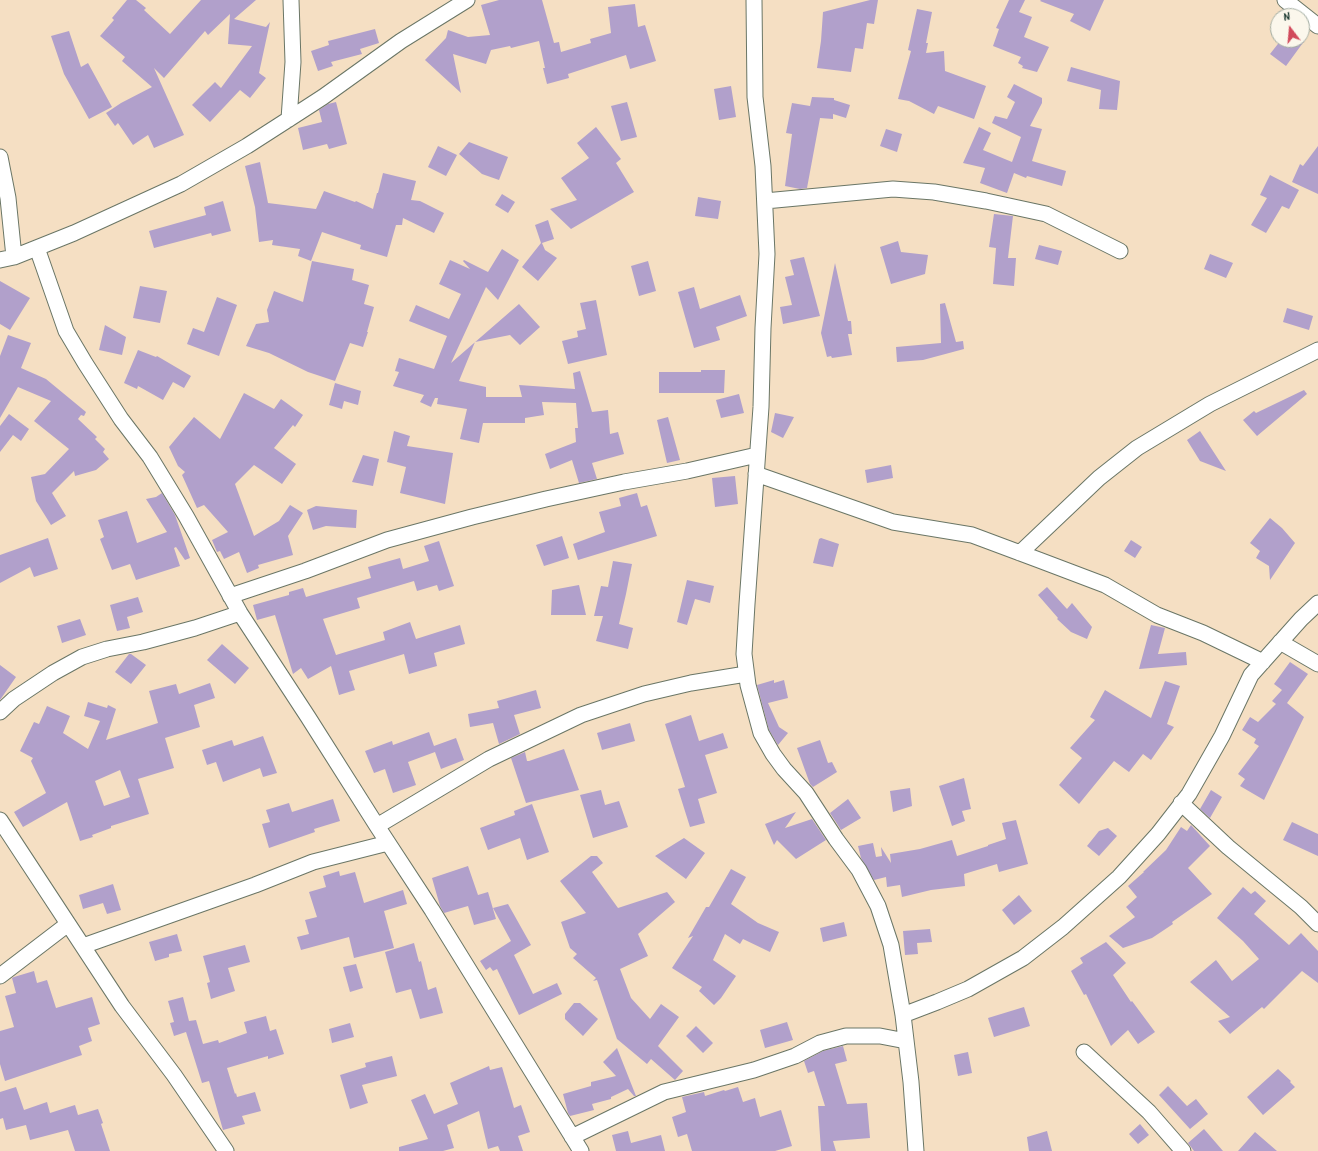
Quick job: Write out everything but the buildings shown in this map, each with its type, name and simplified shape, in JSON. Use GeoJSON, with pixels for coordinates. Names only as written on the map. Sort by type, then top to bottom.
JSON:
{"type":"FeatureCollection","features":[{"type":"Feature","properties":{"kind":"street"},"geometry":{"type":"LineString","coordinates":[[289,119],[293,62],[290,0]]}},
{"type":"Feature","properties":{"kind":"street"},"geometry":{"type":"LineString","coordinates":[[0,157],[7,259],[74,233],[181,184],[247,146],[324,97],[401,41],[467,0]]}},
{"type":"Feature","properties":{"kind":"street"},"geometry":{"type":"LineString","coordinates":[[754,0],[755,97],[764,166],[767,254],[761,407],[746,612],[744,654],[746,674],[761,733],[784,769],[806,793],[858,870],[878,906],[891,945],[903,1015],[911,1082],[916,1151]]}},
{"type":"Feature","properties":{"kind":"street"},"geometry":{"type":"LineString","coordinates":[[1285,0],[1318,26]]}},
{"type":"Feature","properties":{"kind":"street"},"geometry":{"type":"LineString","coordinates":[[765,201],[893,189],[934,192],[1046,214],[1120,251]]}},
{"type":"Feature","properties":{"kind":"street"},"geometry":{"type":"LineString","coordinates":[[37,248],[66,331],[85,363],[121,419],[150,457],[186,516],[240,613],[440,923],[580,1151]]}},
{"type":"Feature","properties":{"kind":"street"},"geometry":{"type":"LineString","coordinates":[[1020,553],[1100,478],[1136,448],[1210,404],[1318,350]]}},
{"type":"Feature","properties":{"kind":"street"},"geometry":{"type":"LineString","coordinates":[[230,596],[305,571],[387,540],[546,499],[624,482],[687,471],[757,455]]}},
{"type":"Feature","properties":{"kind":"street"},"geometry":{"type":"LineString","coordinates":[[756,474],[893,522],[972,535],[1106,585],[1157,615],[1203,632],[1263,662]]}},
{"type":"Feature","properties":{"kind":"street"},"geometry":{"type":"LineString","coordinates":[[903,1015],[968,989],[1023,958],[1062,927],[1119,877],[1158,834],[1189,794],[1222,736],[1251,675],[1301,619],[1318,603]]}},
{"type":"Feature","properties":{"kind":"street"},"geometry":{"type":"LineString","coordinates":[[0,712],[14,699],[53,673],[82,657],[106,649],[151,640],[195,628],[240,613]]}},
{"type":"Feature","properties":{"kind":"street"},"geometry":{"type":"LineString","coordinates":[[1280,642],[1318,664]]}},
{"type":"Feature","properties":{"kind":"street"},"geometry":{"type":"LineString","coordinates":[[377,826],[489,759],[581,716],[644,694],[691,683],[746,674]]}},
{"type":"Feature","properties":{"kind":"street"},"geometry":{"type":"LineString","coordinates":[[1181,803],[1228,847],[1301,907],[1318,924]]}},
{"type":"Feature","properties":{"kind":"street"},"geometry":{"type":"LineString","coordinates":[[0,820],[122,1006],[174,1075],[226,1151]]}},
{"type":"Feature","properties":{"kind":"street"},"geometry":{"type":"LineString","coordinates":[[83,946],[255,885],[313,862],[388,843]]}},
{"type":"Feature","properties":{"kind":"street"},"geometry":{"type":"LineString","coordinates":[[0,976],[68,924]]}},
{"type":"Feature","properties":{"kind":"street"},"geometry":{"type":"LineString","coordinates":[[572,1137],[664,1092],[754,1070],[795,1056],[820,1043],[846,1036],[880,1036],[906,1041]]}},
{"type":"Feature","properties":{"kind":"street"},"geometry":{"type":"LineString","coordinates":[[1084,1052],[1149,1112],[1183,1151]]}}]}
